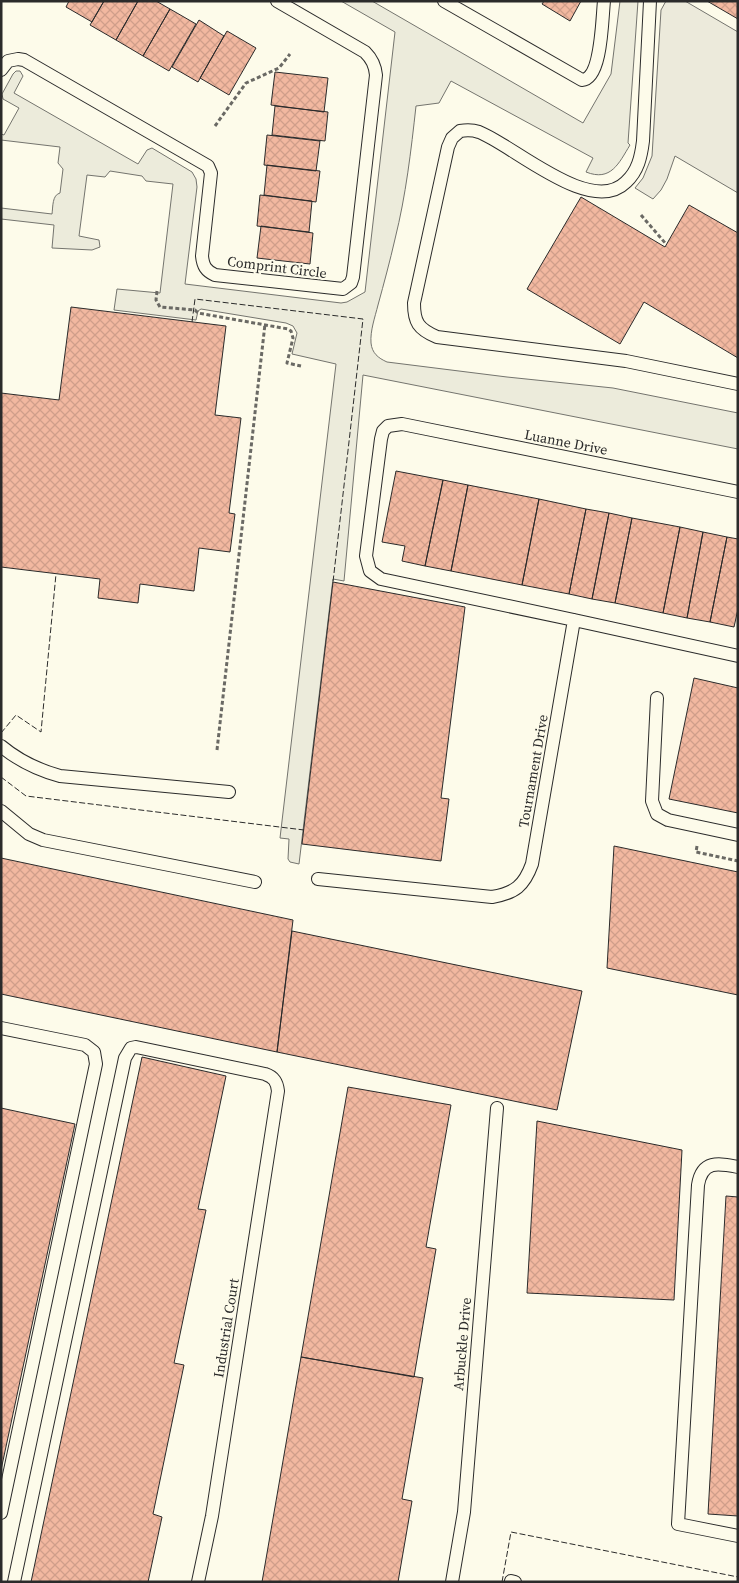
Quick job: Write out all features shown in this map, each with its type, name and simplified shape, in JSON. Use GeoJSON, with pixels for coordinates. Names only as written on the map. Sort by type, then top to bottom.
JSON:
{"type":"FeatureCollection","features":[{"type":"Feature","properties":{"kind":"lane","name":"Comprint Circle"},"geometry":{"type":"LineString","coordinates":[[1,70],[8,61],[24,60],[208,166],[211,173],[202,256],[205,268],[210,273],[343,289],[351,283],[352,277],[376,68],[365,52],[277,1]]}},
{"type":"Feature","properties":{"kind":"lane"},"geometry":{"type":"LineString","coordinates":[[444,1],[582,80],[586,80],[592,75],[597,65],[604,1]]}},
{"type":"Feature","properties":{"kind":"lane"},"geometry":{"type":"LineString","coordinates":[[650,1],[643,141],[641,154],[634,172],[621,187],[598,192],[586,190],[566,182],[478,132],[460,131],[452,138],[448,147],[414,303],[414,314],[418,325],[426,332],[437,337],[626,362],[738,384]]}},
{"type":"Feature","properties":{"kind":"lane","name":"Luanne Drive"},"geometry":{"type":"LineString","coordinates":[[574,620],[381,579],[370,571],[366,556],[380,448],[383,431],[388,426],[402,424],[738,492]]}},
{"type":"Feature","properties":{"kind":"lane"},"geometry":{"type":"LineString","coordinates":[[574,620],[738,656]]}},
{"type":"Feature","properties":{"kind":"lane","name":"Tournament Drive"},"geometry":{"type":"LineString","coordinates":[[318,879],[492,897],[507,894],[518,888],[527,878],[532,864],[574,620]]}},
{"type":"Feature","properties":{"kind":"lane"},"geometry":{"type":"LineString","coordinates":[[657,698],[652,801],[657,814],[668,820],[738,835]]}},
{"type":"Feature","properties":{"kind":"lane"},"geometry":{"type":"LineString","coordinates":[[1,746],[26,763],[60,776],[229,792]]}},
{"type":"Feature","properties":{"kind":"lane"},"geometry":{"type":"LineString","coordinates":[[1,811],[29,834],[43,840],[255,882]]}},
{"type":"Feature","properties":{"kind":"lane"},"geometry":{"type":"LineString","coordinates":[[1,1028],[84,1045],[94,1052],[96,1064],[1,1513]]}},
{"type":"Feature","properties":{"kind":"lane","name":"Industrial Court"},"geometry":{"type":"LineString","coordinates":[[14,1582],[125,1058],[131,1048],[142,1047],[265,1074],[275,1079],[278,1092],[213,1506],[198,1582]]}},
{"type":"Feature","properties":{"kind":"lane","name":"Arbuckle Drive"},"geometry":{"type":"LineString","coordinates":[[452,1582],[464,1512],[497,1108]]}},
{"type":"Feature","properties":{"kind":"lane"},"geometry":{"type":"LineString","coordinates":[[738,1166],[713,1164],[705,1168],[700,1175],[698,1185],[678,1524],[738,1536]]}},
{"type":"Feature","properties":{"kind":"path"},"geometry":{"type":"LineString","coordinates":[[215,126],[246,83],[280,68],[290,54]]}},
{"type":"Feature","properties":{"kind":"path"},"geometry":{"type":"LineString","coordinates":[[641,215],[666,244]]}},
{"type":"Feature","properties":{"kind":"path"},"geometry":{"type":"LineString","coordinates":[[157,291],[156,300],[160,307],[196,310],[198,314],[265,324],[291,331],[293,338],[287,363],[301,366]]}},
{"type":"Feature","properties":{"kind":"path"},"geometry":{"type":"LineString","coordinates":[[217,750],[265,324]]}},
{"type":"Feature","properties":{"kind":"shaded area"},"geometry":{"type":"Polygon","coordinates":[[[341,1],[372,1],[583,123],[611,74],[620,1],[638,1],[628,143],[630,145],[618,164],[608,173],[602,175],[586,172],[593,158],[451,81],[439,103],[416,106],[402,206],[373,324],[372,347],[376,355],[387,362],[613,388],[738,413],[738,449],[363,375],[344,581],[333,579],[299,864],[290,862],[288,859],[289,839],[280,838],[336,364],[292,354],[297,333],[293,326],[286,323],[201,309],[198,311],[196,320],[114,310],[117,289],[160,293],[173,184],[146,181],[142,176],[110,171],[105,177],[87,175],[79,236],[99,240],[100,247],[92,250],[52,248],[54,225],[1,219],[1,208],[52,214],[54,199],[60,193],[63,169],[58,163],[60,147],[1,140],[1,134],[4,135],[19,108],[3,99],[2,94],[13,74],[16,71],[20,71],[23,76],[14,93],[138,164],[147,150],[152,148],[192,172],[196,179],[197,187],[185,284],[341,303],[347,302],[365,292],[395,32],[341,1]]]}},
{"type":"Feature","properties":{"kind":"shaded area"},"geometry":{"type":"Polygon","coordinates":[[[666,1],[685,1],[738,32],[738,193],[675,156],[667,179],[653,199],[635,188],[643,178],[652,156],[661,10],[666,1]]]}},
{"type":"Feature","properties":{"kind":"building"},"geometry":{"type":"Polygon","coordinates":[[[69,1],[104,1],[92,22],[66,7],[69,1]]]}},
{"type":"Feature","properties":{"kind":"building"},"geometry":{"type":"Polygon","coordinates":[[[104,1],[138,1],[116,40],[90,25],[104,1]]]}},
{"type":"Feature","properties":{"kind":"building"},"geometry":{"type":"Polygon","coordinates":[[[138,1],[156,1],[170,9],[143,56],[116,40],[138,1]]]}},
{"type":"Feature","properties":{"kind":"building"},"geometry":{"type":"Polygon","coordinates":[[[544,1],[581,1],[570,21],[542,4],[544,1]]]}},
{"type":"Feature","properties":{"kind":"building"},"geometry":{"type":"Polygon","coordinates":[[[707,1],[738,1],[738,19],[707,1]]]}},
{"type":"Feature","properties":{"kind":"building"},"geometry":{"type":"Polygon","coordinates":[[[170,9],[196,24],[169,71],[143,56],[170,9]]]}},
{"type":"Feature","properties":{"kind":"building"},"geometry":{"type":"Polygon","coordinates":[[[199,20],[224,36],[198,82],[172,67],[199,20]]]}},
{"type":"Feature","properties":{"kind":"building"},"geometry":{"type":"Polygon","coordinates":[[[227,31],[256,48],[229,95],[200,78],[227,31]]]}},
{"type":"Feature","properties":{"kind":"building"},"geometry":{"type":"Polygon","coordinates":[[[275,72],[328,78],[324,112],[271,105],[275,72]]]}},
{"type":"Feature","properties":{"kind":"building"},"geometry":{"type":"Polygon","coordinates":[[[275,106],[328,112],[325,141],[272,135],[275,106]]]}},
{"type":"Feature","properties":{"kind":"building"},"geometry":{"type":"Polygon","coordinates":[[[267,135],[320,141],[316,171],[264,165],[267,135]]]}},
{"type":"Feature","properties":{"kind":"building"},"geometry":{"type":"Polygon","coordinates":[[[267,165],[320,171],[316,202],[264,195],[267,165]]]}},
{"type":"Feature","properties":{"kind":"building"},"geometry":{"type":"Polygon","coordinates":[[[260,195],[312,201],[309,232],[257,226],[260,195]]]}},
{"type":"Feature","properties":{"kind":"building"},"geometry":{"type":"Polygon","coordinates":[[[581,197],[665,247],[689,205],[738,233],[738,358],[644,302],[620,344],[527,289],[581,197]]]}},
{"type":"Feature","properties":{"kind":"building"},"geometry":{"type":"Polygon","coordinates":[[[261,226],[313,233],[310,264],[257,258],[261,226]]]}},
{"type":"Feature","properties":{"kind":"building"},"geometry":{"type":"Polygon","coordinates":[[[71,307],[226,326],[215,415],[241,418],[229,513],[235,514],[230,552],[199,548],[194,591],[140,584],[138,603],[98,598],[100,579],[1,567],[1,393],[59,400],[71,307]]]}},
{"type":"Feature","properties":{"kind":"building"},"geometry":{"type":"Polygon","coordinates":[[[396,471],[443,480],[425,566],[402,561],[405,546],[382,542],[396,471]]]}},
{"type":"Feature","properties":{"kind":"building"},"geometry":{"type":"Polygon","coordinates":[[[443,480],[468,485],[451,571],[425,566],[443,480]]]}},
{"type":"Feature","properties":{"kind":"building"},"geometry":{"type":"Polygon","coordinates":[[[468,485],[539,499],[522,585],[451,571],[468,485]]]}},
{"type":"Feature","properties":{"kind":"building"},"geometry":{"type":"Polygon","coordinates":[[[539,499],[586,509],[569,594],[522,585],[539,499]]]}},
{"type":"Feature","properties":{"kind":"building"},"geometry":{"type":"Polygon","coordinates":[[[586,509],[609,513],[592,599],[569,594],[586,509]]]}},
{"type":"Feature","properties":{"kind":"building"},"geometry":{"type":"Polygon","coordinates":[[[609,513],[632,518],[615,603],[592,599],[609,513]]]}},
{"type":"Feature","properties":{"kind":"building"},"geometry":{"type":"Polygon","coordinates":[[[632,518],[680,527],[663,613],[615,603],[632,518]]]}},
{"type":"Feature","properties":{"kind":"building"},"geometry":{"type":"Polygon","coordinates":[[[680,527],[703,532],[687,618],[663,613],[680,527]]]}},
{"type":"Feature","properties":{"kind":"building"},"geometry":{"type":"Polygon","coordinates":[[[703,532],[727,537],[710,622],[687,618],[703,532]]]}},
{"type":"Feature","properties":{"kind":"building"},"geometry":{"type":"Polygon","coordinates":[[[727,537],[738,539],[738,609],[734,627],[710,622],[727,537]]]}},
{"type":"Feature","properties":{"kind":"building"},"geometry":{"type":"Polygon","coordinates":[[[333,582],[465,607],[441,798],[449,799],[441,861],[302,844],[333,582]]]}},
{"type":"Feature","properties":{"kind":"building"},"geometry":{"type":"Polygon","coordinates":[[[694,678],[738,688],[738,813],[669,799],[694,678]]]}},
{"type":"Feature","properties":{"kind":"building"},"geometry":{"type":"Polygon","coordinates":[[[614,846],[738,872],[738,995],[607,968],[614,846]]]}},
{"type":"Feature","properties":{"kind":"building"},"geometry":{"type":"Polygon","coordinates":[[[1,858],[293,920],[277,1052],[1,994],[1,858]]]}},
{"type":"Feature","properties":{"kind":"building"},"geometry":{"type":"Polygon","coordinates":[[[292,931],[582,991],[557,1110],[277,1052],[292,931]]]}},
{"type":"Feature","properties":{"kind":"building"},"geometry":{"type":"Polygon","coordinates":[[[142,1057],[226,1076],[198,1209],[206,1210],[174,1363],[184,1365],[153,1514],[162,1517],[148,1582],[31,1582],[142,1057]]]}},
{"type":"Feature","properties":{"kind":"building"},"geometry":{"type":"Polygon","coordinates":[[[348,1087],[451,1105],[426,1247],[436,1249],[414,1377],[301,1357],[348,1087]]]}},
{"type":"Feature","properties":{"kind":"building"},"geometry":{"type":"Polygon","coordinates":[[[1,1108],[75,1124],[1,1470],[1,1108]]]}},
{"type":"Feature","properties":{"kind":"building"},"geometry":{"type":"Polygon","coordinates":[[[537,1121],[682,1150],[674,1300],[527,1293],[537,1121]]]}},
{"type":"Feature","properties":{"kind":"building"},"geometry":{"type":"Polygon","coordinates":[[[726,1196],[738,1197],[738,1516],[708,1514],[726,1196]]]}},
{"type":"Feature","properties":{"kind":"building"},"geometry":{"type":"Polygon","coordinates":[[[301,1357],[423,1378],[402,1499],[412,1501],[398,1582],[262,1582],[301,1357]]]}},
{"type":"Feature","properties":{"kind":"fence"},"geometry":{"type":"LineString","coordinates":[[192,322],[195,299],[363,319],[333,582]]}},
{"type":"Feature","properties":{"kind":"fence"},"geometry":{"type":"LineString","coordinates":[[1,733],[16,715],[41,732],[56,574]]}},
{"type":"Feature","properties":{"kind":"fence"},"geometry":{"type":"LineString","coordinates":[[1,777],[26,796],[304,830]]}},
{"type":"Feature","properties":{"kind":"fence"},"geometry":{"type":"LineString","coordinates":[[502,1582],[511,1532],[738,1577]]}}]}
